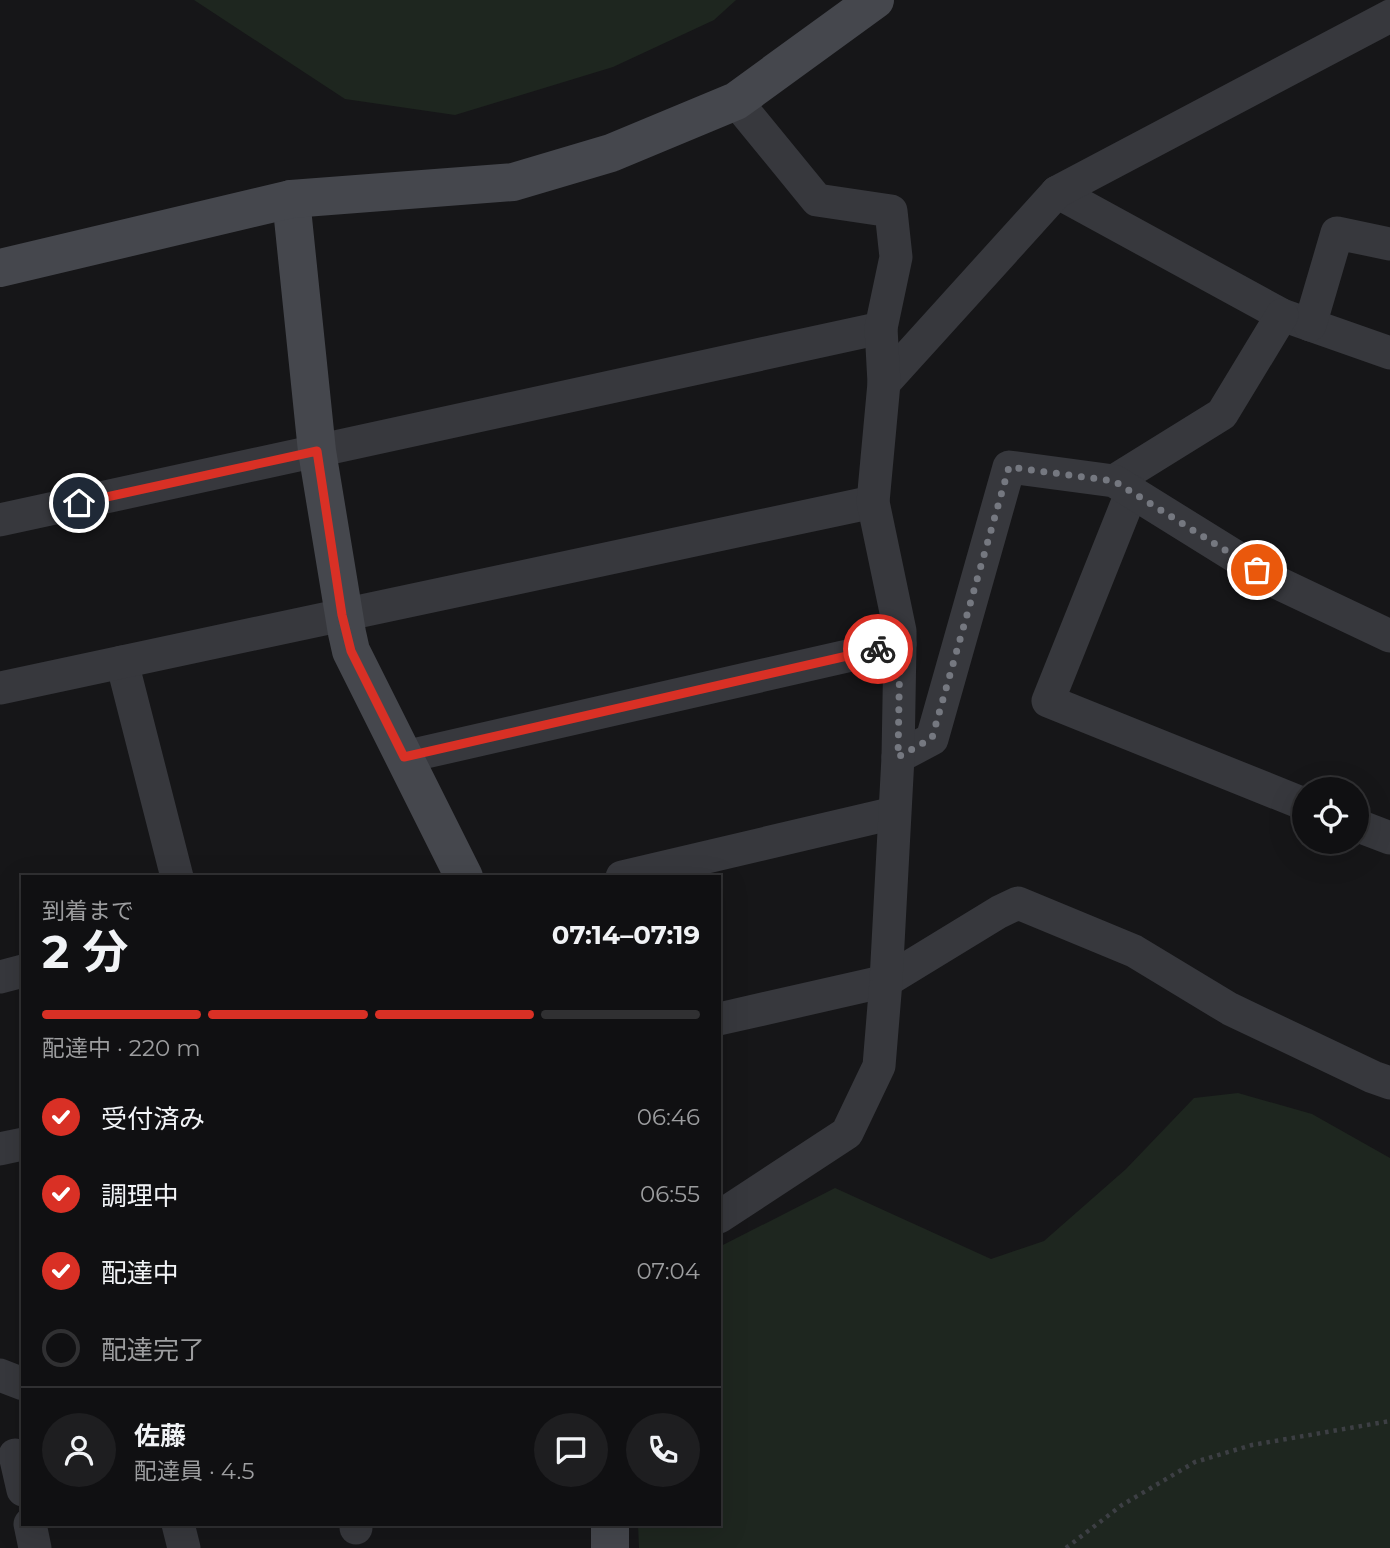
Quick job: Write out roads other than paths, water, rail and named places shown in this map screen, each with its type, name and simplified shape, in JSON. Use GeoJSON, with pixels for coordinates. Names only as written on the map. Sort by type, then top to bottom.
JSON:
{"type":"FeatureCollection","features":[{"type":"Feature","properties":{"kind":"street"},"geometry":{"type":"LineString","coordinates":[[0,268],[291,199],[513,182],[611,153],[736,101],[875,0]]}},
{"type":"Feature","properties":{"kind":"street"},"geometry":{"type":"LineString","coordinates":[[884,383],[1057,192],[1390,16]]}},
{"type":"Feature","properties":{"kind":"street"},"geometry":{"type":"LineString","coordinates":[[721,1216],[848,1133],[879,1066],[898,757],[900,644],[900,631],[873,502],[884,383],[881,328],[896,257],[891,211],[817,200],[736,101]]}},
{"type":"Feature","properties":{"kind":"street"},"geometry":{"type":"LineString","coordinates":[[1057,192],[1296,320],[1390,353]]}},
{"type":"Feature","properties":{"kind":"street"},"geometry":{"type":"LineString","coordinates":[[291,199],[317,451],[342,615],[351,651],[463,875]]}},
{"type":"Feature","properties":{"kind":"street"},"geometry":{"type":"LineString","coordinates":[[1292,799],[1048,701],[1123,486],[1222,414],[1296,320],[1337,233],[1390,244]]}},
{"type":"Feature","properties":{"kind":"street"},"geometry":{"type":"LineString","coordinates":[[0,520],[881,328]]}},
{"type":"Feature","properties":{"kind":"street"},"geometry":{"type":"LineString","coordinates":[[898,757],[932,738],[1009,467],[1123,486],[1278,583],[1390,636]]}},
{"type":"Feature","properties":{"kind":"street"},"geometry":{"type":"LineString","coordinates":[[0,688],[873,502]]}},
{"type":"Feature","properties":{"kind":"street"},"geometry":{"type":"LineString","coordinates":[[404,757],[900,644]]}},
{"type":"Feature","properties":{"kind":"street"},"geometry":{"type":"LineString","coordinates":[[122,662],[176,875]]}},
{"type":"Feature","properties":{"kind":"street"},"geometry":{"type":"LineString","coordinates":[[630,875],[894,813]]}},
{"type":"Feature","properties":{"kind":"street"},"geometry":{"type":"LineString","coordinates":[[1369,830],[1390,838]]}},
{"type":"Feature","properties":{"kind":"street"},"geometry":{"type":"LineString","coordinates":[[721,1019],[886,981],[1018,903],[1134,951],[1230,1009],[1390,1083]]}},
{"type":"Feature","properties":{"kind":"street"},"geometry":{"type":"LineString","coordinates":[[0,977],[21,972]]}},
{"type":"Feature","properties":{"kind":"street"},"geometry":{"type":"LineString","coordinates":[[0,1149],[21,1144]]}},
{"type":"Feature","properties":{"kind":"street"},"geometry":{"type":"LineString","coordinates":[[0,1375],[21,1383]]}},
{"type":"Feature","properties":{"kind":"street"},"geometry":{"type":"LineString","coordinates":[[13,1455],[21,1483]]}},
{"type":"Feature","properties":{"kind":"street"},"geometry":{"type":"LineString","coordinates":[[30,1526],[35,1548]]}},
{"type":"Feature","properties":{"kind":"street"},"geometry":{"type":"LineString","coordinates":[[178,1526],[184,1548]]}},
{"type":"Feature","properties":{"kind":"street"},"geometry":{"type":"LineString","coordinates":[[610,1526],[610,1548]]}}]}
